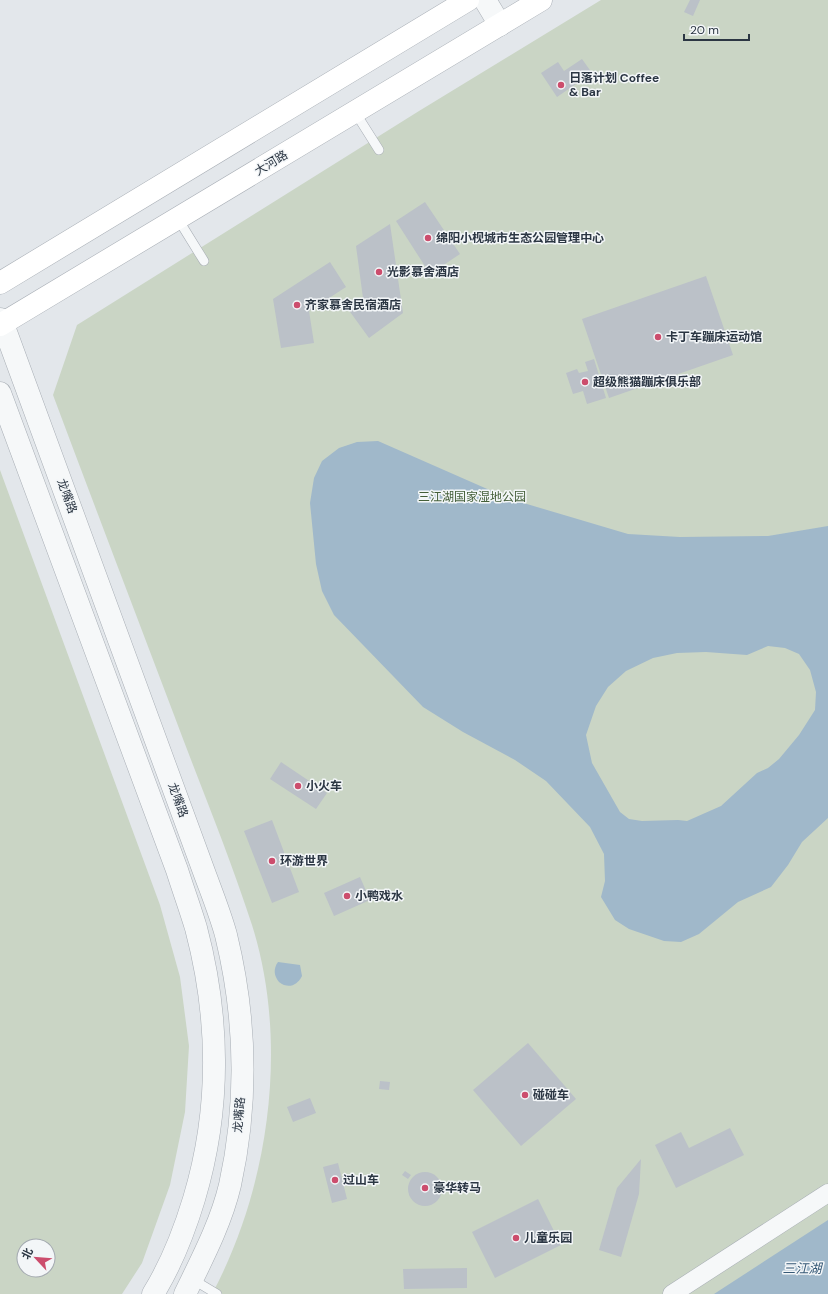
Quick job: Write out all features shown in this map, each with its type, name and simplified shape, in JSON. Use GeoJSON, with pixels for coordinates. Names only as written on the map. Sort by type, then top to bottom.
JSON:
{"type":"FeatureCollection","features":[{"type":"Feature","properties":{"kind":"main road"},"geometry":{"type":"LineString","coordinates":[[0,282],[468,0]]}},
{"type":"Feature","properties":{"kind":"main road","name":"大河路"},"geometry":{"type":"LineString","coordinates":[[1,323],[178,219],[500,25],[530,3]]}},
{"type":"Feature","properties":{"kind":"street"},"geometry":{"type":"LineString","coordinates":[[485,0],[500,25]]}},
{"type":"Feature","properties":{"kind":"street","name":"龙嘴路"},"geometry":{"type":"LineString","coordinates":[[1,323],[204,869],[226,934],[239,1002],[243,1065],[240,1126],[231,1178],[209,1245],[188,1287]]}},
{"type":"Feature","properties":{"kind":"street"},"geometry":{"type":"LineString","coordinates":[[0,393],[177,870],[195,927],[208,982],[215,1041],[214,1105],[204,1165],[185,1228],[153,1294]]}},
{"type":"Feature","properties":{"kind":"street"},"geometry":{"type":"LineString","coordinates":[[672,1294],[828,1193]]}},
{"type":"Feature","properties":{"kind":"lane"},"geometry":{"type":"LineString","coordinates":[[355,112],[379,150]]}},
{"type":"Feature","properties":{"kind":"lane"},"geometry":{"type":"LineString","coordinates":[[178,219],[204,261]]}},
{"type":"Feature","properties":{"kind":"lane"},"geometry":{"type":"LineString","coordinates":[[188,1287],[217,1294]]}},
{"type":"Feature","properties":{"kind":"green space","name":"三江湖国家湿地公园"},"geometry":{"type":"Polygon","coordinates":[[[601,0],[828,0],[828,1294],[212,1294],[232,1252],[248,1207],[260,1161],[268,1113],[271,1065],[270,1017],[263,970],[252,925],[234,872],[53,395],[77,325],[419,111],[601,0]]]}},
{"type":"Feature","properties":{"kind":"green space"},"geometry":{"type":"Polygon","coordinates":[[[0,470],[160,905],[180,977],[189,1046],[185,1112],[170,1185],[142,1263],[122,1294],[0,1294],[0,470]]]}},
{"type":"Feature","properties":{"kind":"water"},"geometry":{"type":"Polygon","coordinates":[[[378,441],[510,499],[628,534],[680,537],[768,536],[828,526],[828,818],[802,842],[788,865],[771,887],[738,902],[699,934],[681,942],[664,941],[629,929],[615,920],[601,897],[605,881],[604,854],[590,827],[546,781],[515,760],[463,732],[423,707],[334,615],[322,591],[316,564],[310,503],[314,478],[322,461],[339,448],[357,442],[378,441]],[[768,646],[747,655],[706,652],[677,653],[653,658],[626,671],[608,687],[596,706],[586,735],[592,763],[620,812],[629,819],[642,821],[687,821],[721,806],[757,773],[768,768],[779,759],[799,735],[815,710],[816,692],[810,670],[799,654],[785,648],[768,646]]]}},
{"type":"Feature","properties":{"kind":"water"},"geometry":{"type":"Polygon","coordinates":[[[278,962],[300,965],[302,976],[298,982],[289,986],[279,982],[275,972],[275,967],[278,962]]]}},
{"type":"Feature","properties":{"kind":"water","name":"三江湖"},"geometry":{"type":"Polygon","coordinates":[[[828,1220],[828,1294],[714,1294],[828,1220]]]}},
{"type":"Feature","properties":{"kind":"building"},"geometry":{"type":"Polygon","coordinates":[[[690,0],[700,0],[693,16],[684,12],[690,0]]]}},
{"type":"Feature","properties":{"kind":"building","name":"日落计划 Coffee & Bar"},"geometry":{"type":"Polygon","coordinates":[[[582,59],[592,73],[557,97],[541,73],[558,62],[564,71],[582,59]]]}},
{"type":"Feature","properties":{"kind":"building","name":"绵阳小枧城市生态公园管理中心"},"geometry":{"type":"Polygon","coordinates":[[[425,202],[460,254],[430,274],[396,221],[425,202]]]}},
{"type":"Feature","properties":{"kind":"building","name":"光影慕舍酒店"},"geometry":{"type":"Polygon","coordinates":[[[390,224],[403,313],[369,338],[348,309],[363,298],[356,246],[390,224]]]}},
{"type":"Feature","properties":{"kind":"building","name":"齐家慕舍民宿酒店"},"geometry":{"type":"Polygon","coordinates":[[[330,262],[346,287],[309,311],[314,343],[281,348],[273,299],[330,262]]]}},
{"type":"Feature","properties":{"kind":"building","name":"卡丁车蹦床运动馆"},"geometry":{"type":"Polygon","coordinates":[[[706,276],[733,355],[609,398],[582,319],[706,276]]]}},
{"type":"Feature","properties":{"kind":"building","name":"超级熊猫蹦床俱乐部"},"geometry":{"type":"Polygon","coordinates":[[[594,359],[606,398],[587,404],[583,391],[573,394],[566,373],[577,369],[579,373],[588,371],[585,362],[594,359]]]}},
{"type":"Feature","properties":{"kind":"building","name":"小火车"},"geometry":{"type":"Polygon","coordinates":[[[281,762],[327,793],[316,809],[270,779],[281,762]]]}},
{"type":"Feature","properties":{"kind":"building","name":"环游世界"},"geometry":{"type":"Polygon","coordinates":[[[272,820],[299,892],[272,903],[244,831],[272,820]]]}},
{"type":"Feature","properties":{"kind":"building","name":"小鸭戏水"},"geometry":{"type":"Polygon","coordinates":[[[360,877],[370,900],[334,916],[324,893],[360,877]]]}},
{"type":"Feature","properties":{"kind":"building","name":"碰碰车"},"geometry":{"type":"Polygon","coordinates":[[[528,1043],[576,1099],[521,1146],[473,1090],[528,1043]]]}},
{"type":"Feature","properties":{"kind":"building"},"geometry":{"type":"Polygon","coordinates":[[[380,1081],[390,1082],[389,1090],[379,1089],[380,1081]]]}},
{"type":"Feature","properties":{"kind":"building"},"geometry":{"type":"Polygon","coordinates":[[[310,1098],[316,1113],[293,1122],[287,1107],[310,1098]]]}},
{"type":"Feature","properties":{"kind":"building"},"geometry":{"type":"Polygon","coordinates":[[[730,1128],[744,1155],[676,1188],[655,1145],[681,1132],[689,1148],[730,1128]]]}},
{"type":"Feature","properties":{"kind":"building"},"geometry":{"type":"Polygon","coordinates":[[[641,1159],[639,1194],[621,1257],[599,1250],[617,1188],[641,1159]]]}},
{"type":"Feature","properties":{"kind":"building","name":"过山车"},"geometry":{"type":"Polygon","coordinates":[[[338,1163],[347,1199],[332,1203],[323,1167],[338,1163]]]}},
{"type":"Feature","properties":{"kind":"building"},"geometry":{"type":"Polygon","coordinates":[[[405,1171],[411,1175],[408,1179],[402,1175],[405,1171]]]}},
{"type":"Feature","properties":{"kind":"building","name":"豪华转马"},"geometry":{"type":"Polygon","coordinates":[[[425,1172],[437,1177],[442,1189],[437,1201],[425,1206],[413,1201],[408,1189],[413,1177],[425,1172]]]}},
{"type":"Feature","properties":{"kind":"building","name":"儿童乐园"},"geometry":{"type":"Polygon","coordinates":[[[538,1199],[561,1245],[495,1278],[472,1232],[538,1199]]]}},
{"type":"Feature","properties":{"kind":"building"},"geometry":{"type":"Polygon","coordinates":[[[467,1268],[467,1288],[404,1289],[403,1269],[467,1268]]]}},
{"type":"Feature","properties":{"kind":"place","name":"日落计划 Coffee & Bar"},"geometry":{"type":"Point","coordinates":[561,85]}},
{"type":"Feature","properties":{"kind":"place","name":"绵阳小枧城市生态公园管理中心"},"geometry":{"type":"Point","coordinates":[428,238]}},
{"type":"Feature","properties":{"kind":"place","name":"光影慕舍酒店"},"geometry":{"type":"Point","coordinates":[379,272]}},
{"type":"Feature","properties":{"kind":"place","name":"齐家慕舍民宿酒店"},"geometry":{"type":"Point","coordinates":[297,305]}},
{"type":"Feature","properties":{"kind":"place","name":"卡丁车蹦床运动馆"},"geometry":{"type":"Point","coordinates":[658,337]}},
{"type":"Feature","properties":{"kind":"place","name":"超级熊猫蹦床俱乐部"},"geometry":{"type":"Point","coordinates":[585,382]}},
{"type":"Feature","properties":{"kind":"place","name":"小火车"},"geometry":{"type":"Point","coordinates":[298,786]}},
{"type":"Feature","properties":{"kind":"place","name":"环游世界"},"geometry":{"type":"Point","coordinates":[272,861]}},
{"type":"Feature","properties":{"kind":"place","name":"小鸭戏水"},"geometry":{"type":"Point","coordinates":[347,896]}},
{"type":"Feature","properties":{"kind":"place","name":"碰碰车"},"geometry":{"type":"Point","coordinates":[525,1095]}},
{"type":"Feature","properties":{"kind":"place","name":"过山车"},"geometry":{"type":"Point","coordinates":[335,1180]}},
{"type":"Feature","properties":{"kind":"place","name":"豪华转马"},"geometry":{"type":"Point","coordinates":[425,1188]}},
{"type":"Feature","properties":{"kind":"place","name":"儿童乐园"},"geometry":{"type":"Point","coordinates":[516,1238]}}]}
